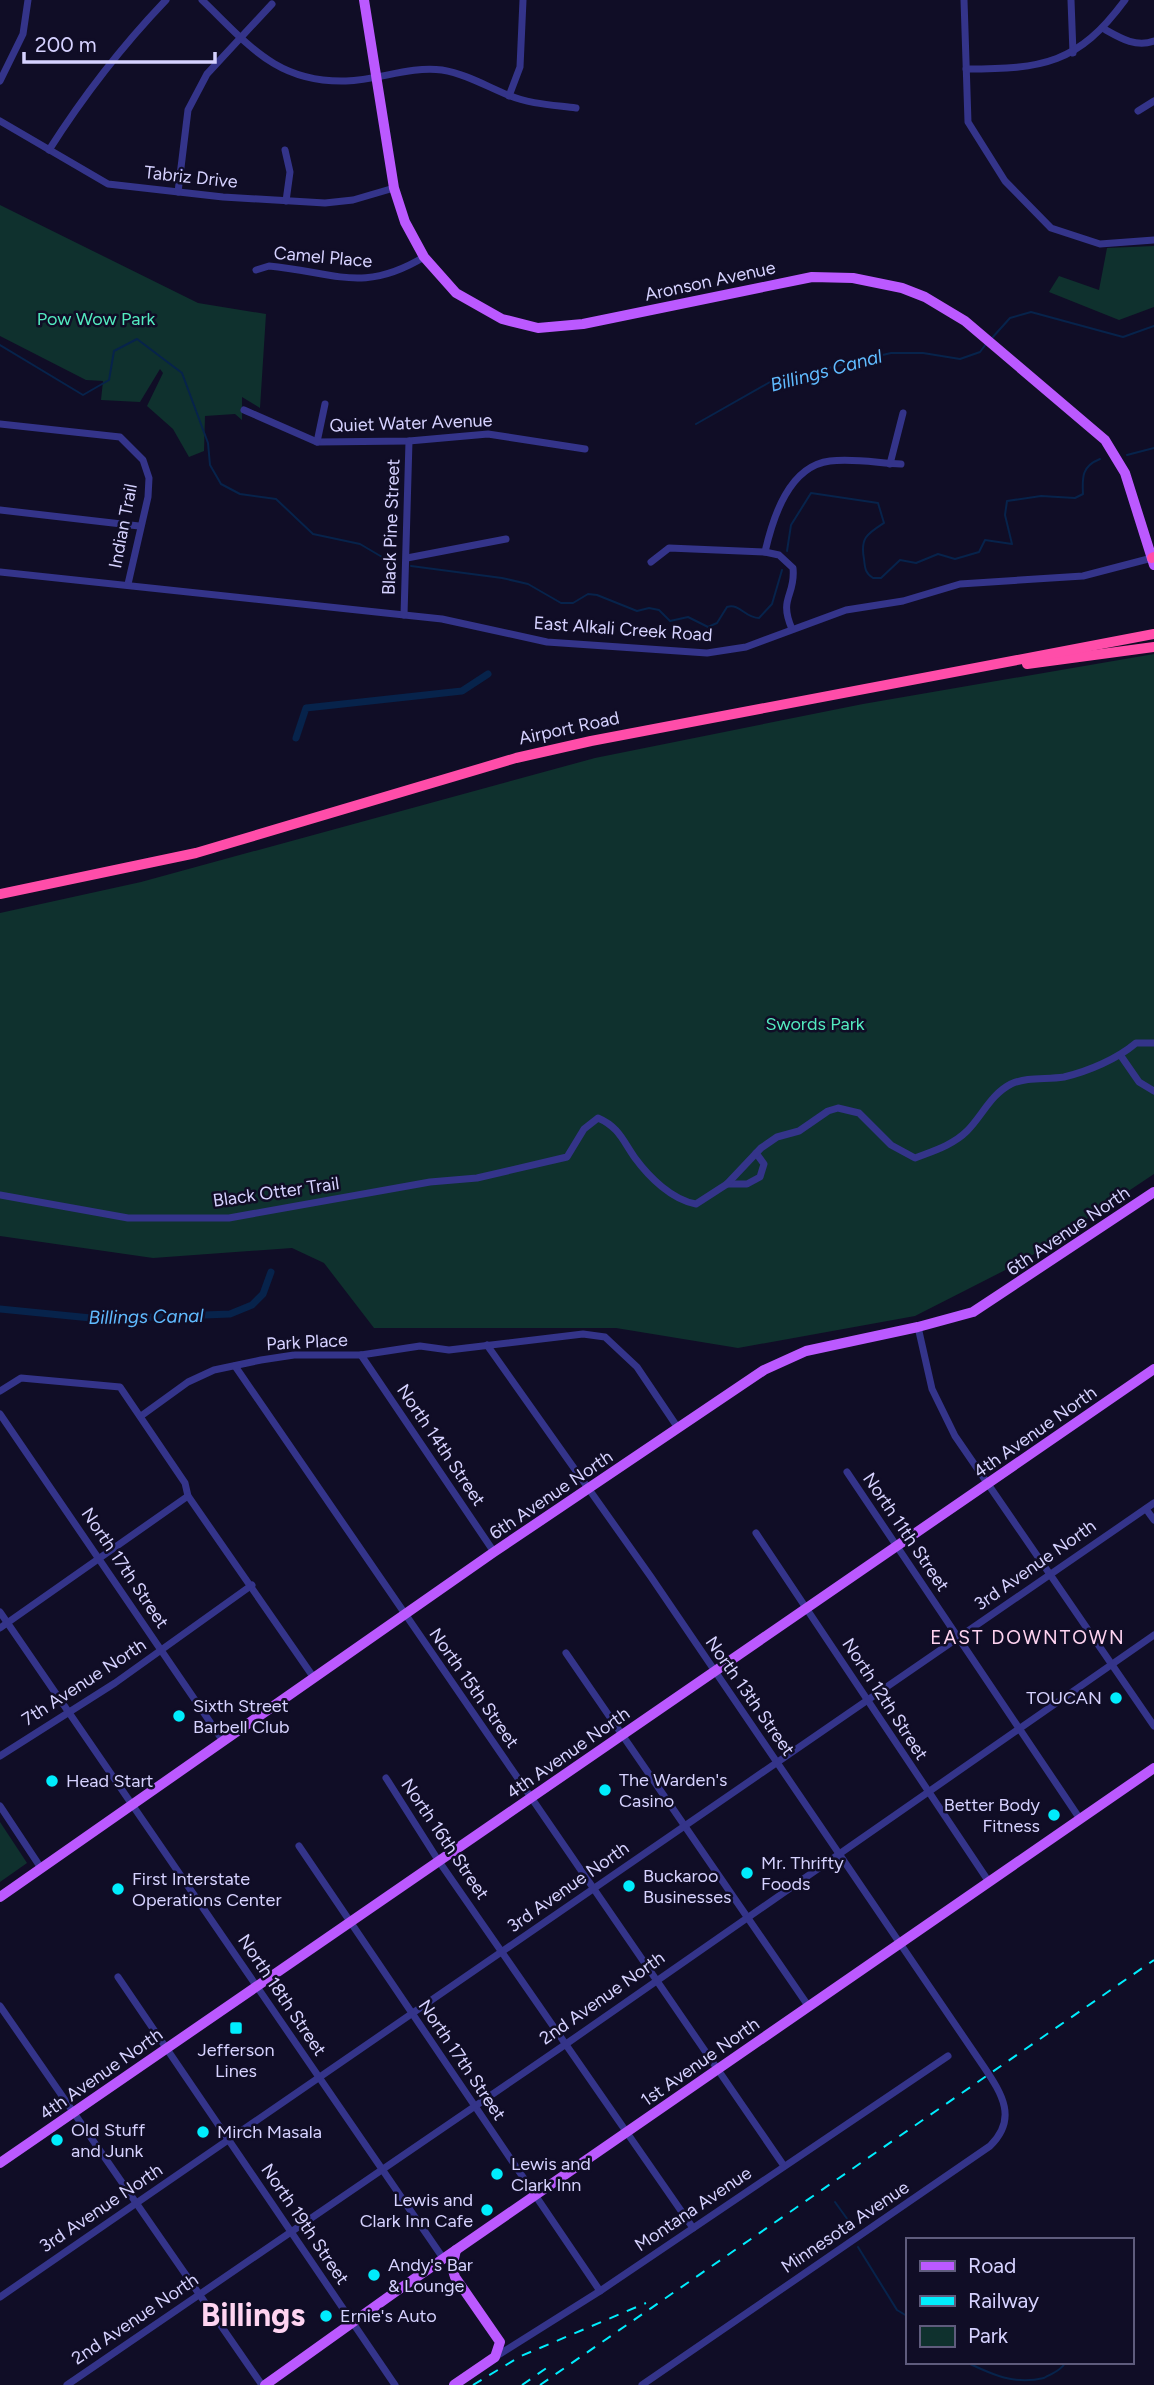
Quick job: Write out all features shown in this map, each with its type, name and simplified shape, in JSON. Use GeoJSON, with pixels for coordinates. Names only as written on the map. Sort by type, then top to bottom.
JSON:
{"type":"FeatureCollection","features":[{"type":"Feature","properties":{"kind":"highway","name":"Airport Road"},"geometry":{"type":"LineString","coordinates":[[0,894],[196,853],[516,758],[627,733],[1154,634]]}},
{"type":"Feature","properties":{"kind":"highway"},"geometry":{"type":"LineString","coordinates":[[990,666],[1048,663],[1154,648]]}},
{"type":"Feature","properties":{"kind":"main road","name":"Aronson Avenue"},"geometry":{"type":"LineString","coordinates":[[364,0],[394,188],[405,222],[424,257],[440,278],[470,304],[502,318],[538,328],[583,324],[782,281],[824,276],[873,280],[902,288],[947,309],[981,333],[1105,440],[1121,464],[1130,485],[1153,560]]}},
{"type":"Feature","properties":{"kind":"main road","name":"6th Avenue North"},"geometry":{"type":"LineString","coordinates":[[0,1897],[494,1552],[588,1491],[736,1387],[785,1360],[828,1345],[918,1327],[973,1311],[993,1301],[1154,1192]]}},
{"type":"Feature","properties":{"kind":"main road","name":"4th Avenue North"},"geometry":{"type":"LineString","coordinates":[[0,2163],[807,1608],[894,1545],[1154,1369]]}},
{"type":"Feature","properties":{"kind":"main road","name":"1st Avenue North"},"geometry":{"type":"LineString","coordinates":[[266,2385],[443,2258],[1154,1768]]}},
{"type":"Feature","properties":{"kind":"main road"},"geometry":{"type":"LineString","coordinates":[[456,2250],[452,2267],[455,2277],[497,2335],[500,2343],[495,2357]]}},
{"type":"Feature","properties":{"kind":"main road"},"geometry":{"type":"LineString","coordinates":[[424,2272],[443,2270],[455,2277]]}},
{"type":"Feature","properties":{"kind":"main road","name":"Montana Avenue"},"geometry":{"type":"LineString","coordinates":[[454,2385],[495,2357]]}},
{"type":"Feature","properties":{"kind":"street"},"geometry":{"type":"LineString","coordinates":[[0,81],[23,34],[28,0]]}},
{"type":"Feature","properties":{"kind":"street"},"geometry":{"type":"LineString","coordinates":[[49,149],[83,96],[123,45],[166,0]]}},
{"type":"Feature","properties":{"kind":"street"},"geometry":{"type":"LineString","coordinates":[[202,0],[270,64],[309,78],[347,81],[420,69],[446,71],[476,80],[509,96],[538,104],[576,108]]}},
{"type":"Feature","properties":{"kind":"street"},"geometry":{"type":"LineString","coordinates":[[509,96],[522,48],[523,0]]}},
{"type":"Feature","properties":{"kind":"street"},"geometry":{"type":"LineString","coordinates":[[964,0],[968,122],[1005,181],[1051,229],[1100,244],[1154,240]]}},
{"type":"Feature","properties":{"kind":"street"},"geometry":{"type":"LineString","coordinates":[[1071,0],[1073,53]]}},
{"type":"Feature","properties":{"kind":"street"},"geometry":{"type":"LineString","coordinates":[[966,69],[1023,69],[1073,53],[1104,29],[1125,0]]}},
{"type":"Feature","properties":{"kind":"street"},"geometry":{"type":"LineString","coordinates":[[178,192],[188,110],[206,74],[272,4]]}},
{"type":"Feature","properties":{"kind":"street"},"geometry":{"type":"LineString","coordinates":[[1104,29],[1131,42],[1144,45],[1154,41]]}},
{"type":"Feature","properties":{"kind":"street"},"geometry":{"type":"LineString","coordinates":[[1138,111],[1154,101]]}},
{"type":"Feature","properties":{"kind":"street","name":"Tabriz Drive"},"geometry":{"type":"LineString","coordinates":[[0,121],[108,184],[325,203],[353,200],[394,188]]}},
{"type":"Feature","properties":{"kind":"street"},"geometry":{"type":"LineString","coordinates":[[285,150],[290,172],[286,201]]}},
{"type":"Feature","properties":{"kind":"street","name":"Camel Place"},"geometry":{"type":"LineString","coordinates":[[256,270],[269,266],[343,278],[376,279],[424,257]]}},
{"type":"Feature","properties":{"kind":"street"},"geometry":{"type":"LineString","coordinates":[[317,442],[325,404]]}},
{"type":"Feature","properties":{"kind":"street","name":"Quiet Water Avenue"},"geometry":{"type":"LineString","coordinates":[[244,410],[317,442],[409,441],[488,434],[585,449]]}},
{"type":"Feature","properties":{"kind":"street"},"geometry":{"type":"LineString","coordinates":[[890,464],[902,413]]}},
{"type":"Feature","properties":{"kind":"street","name":"Indian Trail"},"geometry":{"type":"LineString","coordinates":[[0,424],[120,437],[143,460],[149,478],[148,498],[139,526],[128,584]]}},
{"type":"Feature","properties":{"kind":"street","name":"Black Pine Street"},"geometry":{"type":"LineString","coordinates":[[404,615],[409,441]]}},
{"type":"Feature","properties":{"kind":"street"},"geometry":{"type":"LineString","coordinates":[[765,552],[781,505],[804,471],[829,461],[901,464]]}},
{"type":"Feature","properties":{"kind":"street"},"geometry":{"type":"LineString","coordinates":[[0,510],[139,526]]}},
{"type":"Feature","properties":{"kind":"street"},"geometry":{"type":"LineString","coordinates":[[407,558],[506,539]]}},
{"type":"Feature","properties":{"kind":"street"},"geometry":{"type":"LineString","coordinates":[[651,562],[669,548],[765,552],[779,555],[793,568],[794,578],[785,610],[792,629]]}},
{"type":"Feature","properties":{"kind":"street","name":"East Alkali Creek Road"},"geometry":{"type":"LineString","coordinates":[[0,572],[442,619],[547,642],[708,653],[747,647],[846,610],[903,601],[960,584],[1083,576],[1153,560]]}},
{"type":"Feature","properties":{"kind":"street"},"geometry":{"type":"LineString","coordinates":[[727,1184],[756,1153],[777,1137],[799,1131],[828,1111],[838,1108],[859,1113],[891,1145],[915,1158],[949,1144],[967,1131],[986,1106],[1009,1085],[1028,1079],[1064,1077],[1121,1056],[1136,1043],[1154,1043]]}},
{"type":"Feature","properties":{"kind":"street"},"geometry":{"type":"LineString","coordinates":[[1121,1056],[1139,1082],[1154,1091]]}},
{"type":"Feature","properties":{"kind":"street","name":"Black Otter Trail"},"geometry":{"type":"LineString","coordinates":[[0,1195],[128,1218],[196,1219],[286,1209],[430,1182],[477,1178],[567,1157],[584,1129],[598,1118],[621,1133],[645,1171],[682,1202],[696,1204],[727,1184]]}},
{"type":"Feature","properties":{"kind":"street"},"geometry":{"type":"LineString","coordinates":[[727,1184],[747,1184],[760,1177],[764,1164],[756,1153]]}},
{"type":"Feature","properties":{"kind":"street"},"geometry":{"type":"LineString","coordinates":[[918,1327],[932,1389],[955,1436],[1154,1726]]}},
{"type":"Feature","properties":{"kind":"street","name":"Park Place"},"geometry":{"type":"LineString","coordinates":[[141,1416],[188,1382],[214,1370],[294,1355],[361,1355],[420,1346],[449,1350],[583,1334],[605,1338],[637,1367],[678,1428]]}},
{"type":"Feature","properties":{"kind":"street","name":"North 13th Street"},"geometry":{"type":"LineString","coordinates":[[487,1345],[777,1762],[984,2067]]}},
{"type":"Feature","properties":{"kind":"street","name":"North 14th Street"},"geometry":{"type":"LineString","coordinates":[[361,1355],[494,1552]]}},
{"type":"Feature","properties":{"kind":"street","name":"North 15th Street"},"geometry":{"type":"LineString","coordinates":[[235,1366],[404,1616],[657,1978],[784,2166]]}},
{"type":"Feature","properties":{"kind":"street"},"geometry":{"type":"LineString","coordinates":[[0,1391],[21,1378],[120,1387],[185,1483],[188,1496],[314,1678]]}},
{"type":"Feature","properties":{"kind":"street","name":"North 17th Street"},"geometry":{"type":"LineString","coordinates":[[0,1414],[223,1741]]}},
{"type":"Feature","properties":{"kind":"street","name":"North 11th Street"},"geometry":{"type":"LineString","coordinates":[[847,1472],[1080,1819]]}},
{"type":"Feature","properties":{"kind":"street"},"geometry":{"type":"LineString","coordinates":[[0,1628],[188,1496]]}},
{"type":"Feature","properties":{"kind":"street","name":"3rd Avenue North"},"geometry":{"type":"LineString","coordinates":[[0,2297],[1154,1503]]}},
{"type":"Feature","properties":{"kind":"street"},"geometry":{"type":"LineString","coordinates":[[1146,1508],[1154,1520]]}},
{"type":"Feature","properties":{"kind":"street","name":"North 12th Street"},"geometry":{"type":"LineString","coordinates":[[755,1533],[926,1792],[989,1882]]}},
{"type":"Feature","properties":{"kind":"street","name":"7th Avenue North"},"geometry":{"type":"LineString","coordinates":[[0,1756],[162,1650],[252,1585]]}},
{"type":"Feature","properties":{"kind":"street","name":"North 18th Street"},"geometry":{"type":"LineString","coordinates":[[0,1612],[66,1712],[443,2258]]}},
{"type":"Feature","properties":{"kind":"street","name":"2nd Avenue North"},"geometry":{"type":"LineString","coordinates":[[67,2385],[566,2044],[1154,1634]]}},
{"type":"Feature","properties":{"kind":"street"},"geometry":{"type":"LineString","coordinates":[[566,1653],[809,2007]]}},
{"type":"Feature","properties":{"kind":"street","name":"North 16th Street"},"geometry":{"type":"LineString","coordinates":[[386,1778],[438,1860],[693,2228]]}},
{"type":"Feature","properties":{"kind":"street"},"geometry":{"type":"LineString","coordinates":[[0,1806],[41,1868]]}},
{"type":"Feature","properties":{"kind":"street","name":"North 17th Street"},"geometry":{"type":"LineString","coordinates":[[299,1846],[473,2107],[600,2291]]}},
{"type":"Feature","properties":{"kind":"street","name":"North 19th Street"},"geometry":{"type":"LineString","coordinates":[[118,1977],[395,2385]]}},
{"type":"Feature","properties":{"kind":"street"},"geometry":{"type":"LineString","coordinates":[[0,2006],[266,2385]]}},
{"type":"Feature","properties":{"kind":"street","name":"Montana Avenue"},"geometry":{"type":"LineString","coordinates":[[495,2357],[600,2291],[948,2056]]}},
{"type":"Feature","properties":{"kind":"street","name":"Minnesota Avenue"},"geometry":{"type":"LineString","coordinates":[[642,2385],[990,2146],[1001,2133],[1007,2112],[999,2090],[984,2067]]}},
{"type":"Feature","properties":{"kind":"street"},"geometry":{"type":"LineString","coordinates":[[497,2335],[504,2341],[518,2342]]}},
{"type":"Feature","properties":{"kind":"green space","name":"Pow Wow Park"},"geometry":{"type":"Polygon","coordinates":[[[0,205],[198,303],[266,314],[260,408],[242,397],[242,420],[235,414],[205,416],[204,451],[189,457],[173,429],[147,406],[163,373],[160,369],[140,402],[101,400],[103,381],[86,380],[0,336],[0,205]]]}},
{"type":"Feature","properties":{"kind":"green space"},"geometry":{"type":"Polygon","coordinates":[[[1154,246],[1154,307],[1119,320],[1049,292],[1059,276],[1099,290],[1107,248],[1154,246]]]}},
{"type":"Feature","properties":{"kind":"green space","name":"Swords Park"},"geometry":{"type":"Polygon","coordinates":[[[1154,654],[1154,1174],[1025,1260],[915,1316],[738,1348],[616,1328],[374,1328],[324,1263],[292,1248],[153,1258],[0,1236],[0,913],[141,882],[595,758],[863,704],[1154,654]]]}},
{"type":"Feature","properties":{"kind":"green space"},"geometry":{"type":"Polygon","coordinates":[[[0,1822],[27,1863],[0,1882],[0,1822]]]}},
{"type":"Feature","properties":{"kind":"waterway","name":"Billings Canal"},"geometry":{"type":"LineString","coordinates":[[992,338],[1010,318],[1031,312],[1123,337],[1154,326]]}},
{"type":"Feature","properties":{"kind":"waterway"},"geometry":{"type":"LineString","coordinates":[[0,345],[83,395],[109,380],[114,351],[137,339],[182,373],[208,443],[210,465],[221,484],[240,494],[276,499],[313,534],[360,544],[394,564]]}},
{"type":"Feature","properties":{"kind":"waterway","name":"Billings Canal"},"geometry":{"type":"LineString","coordinates":[[696,424],[770,382],[891,353],[923,353],[960,359],[980,352],[986,344]]}},
{"type":"Feature","properties":{"kind":"waterway"},"geometry":{"type":"LineString","coordinates":[[1127,455],[1154,448]]}},
{"type":"Feature","properties":{"kind":"waterway"},"geometry":{"type":"LineString","coordinates":[[787,551],[791,525],[811,493],[878,503],[884,523],[866,537],[863,546],[866,570],[873,578],[881,578],[900,560],[916,563],[938,554],[955,559],[979,552],[985,540],[1012,544],[1005,515],[1007,501],[1041,496],[1075,498],[1083,494],[1086,469],[1100,459]]}},
{"type":"Feature","properties":{"kind":"waterway"},"geometry":{"type":"LineString","coordinates":[[411,566],[528,584],[561,603],[573,603],[588,594],[597,595],[637,611],[649,608],[659,610],[670,621],[688,617],[708,627],[717,623],[727,607],[732,606],[759,618],[772,604],[782,570]]}},
{"type":"Feature","properties":{"kind":"waterway","name":"Billings Canal"},"geometry":{"type":"LineString","coordinates":[[296,738],[306,708],[462,691],[488,674]]}},
{"type":"Feature","properties":{"kind":"waterway","name":"Billings Canal"},"geometry":{"type":"LineString","coordinates":[[0,1309],[101,1319],[230,1314],[252,1305],[263,1294],[271,1272]]}},
{"type":"Feature","properties":{"kind":"waterway"},"geometry":{"type":"LineString","coordinates":[[835,2202],[853,2227]]}},
{"type":"Feature","properties":{"kind":"waterway"},"geometry":{"type":"LineString","coordinates":[[858,2247],[897,2310],[906,2315]]}},
{"type":"Feature","properties":{"kind":"waterway"},"geometry":{"type":"LineString","coordinates":[[970,2364],[995,2375],[1023,2380],[1044,2378],[1064,2364]]}},
{"type":"Feature","properties":{"kind":"railway"},"geometry":{"type":"LineString","coordinates":[[540,2385],[1154,1960]]}},
{"type":"Feature","properties":{"kind":"railway"},"geometry":{"type":"LineString","coordinates":[[473,2385],[521,2356],[646,2303]]}},
{"type":"Feature","properties":{"kind":"railway"},"geometry":{"type":"LineString","coordinates":[[522,2385],[548,2367]]}},
{"type":"Feature","properties":{"kind":"place","name":"TOUCAN"},"geometry":{"type":"Point","coordinates":[1116,1698]}},
{"type":"Feature","properties":{"kind":"place","name":"Sixth Street Barbell Club"},"geometry":{"type":"Point","coordinates":[179,1716]}},
{"type":"Feature","properties":{"kind":"place","name":"Head Start"},"geometry":{"type":"Point","coordinates":[52,1781]}},
{"type":"Feature","properties":{"kind":"place","name":"The Warden's Casino"},"geometry":{"type":"Point","coordinates":[605,1790]}},
{"type":"Feature","properties":{"kind":"place","name":"Better Body Fitness"},"geometry":{"type":"Point","coordinates":[1054,1815]}},
{"type":"Feature","properties":{"kind":"place","name":"Mr. Thrifty Foods"},"geometry":{"type":"Point","coordinates":[747,1873]}},
{"type":"Feature","properties":{"kind":"place","name":"Buckaroo Businesses"},"geometry":{"type":"Point","coordinates":[629,1886]}},
{"type":"Feature","properties":{"kind":"place","name":"First Interstate Operations Center"},"geometry":{"type":"Point","coordinates":[118,1889]}},
{"type":"Feature","properties":{"kind":"place","name":"Jefferson Lines"},"geometry":{"type":"Point","coordinates":[236,2028]}},
{"type":"Feature","properties":{"kind":"place","name":"Mirch Masala"},"geometry":{"type":"Point","coordinates":[203,2132]}},
{"type":"Feature","properties":{"kind":"place","name":"Old Stuff and Junk"},"geometry":{"type":"Point","coordinates":[57,2140]}},
{"type":"Feature","properties":{"kind":"place","name":"Lewis and Clark Inn"},"geometry":{"type":"Point","coordinates":[497,2174]}},
{"type":"Feature","properties":{"kind":"place","name":"Lewis and Clark Inn Cafe"},"geometry":{"type":"Point","coordinates":[487,2210]}},
{"type":"Feature","properties":{"kind":"place","name":"Andy's Bar & Lounge"},"geometry":{"type":"Point","coordinates":[374,2275]}},
{"type":"Feature","properties":{"kind":"place","name":"Ernie's Auto"},"geometry":{"type":"Point","coordinates":[326,2316]}},
{"type":"Feature","properties":{"kind":"district","name":"EAST DOWNTOWN"},"geometry":{"type":"Point","coordinates":[1028,1637]}},
{"type":"Feature","properties":{"kind":"district","name":"Billings"},"geometry":{"type":"Point","coordinates":[253,2315]}}]}
